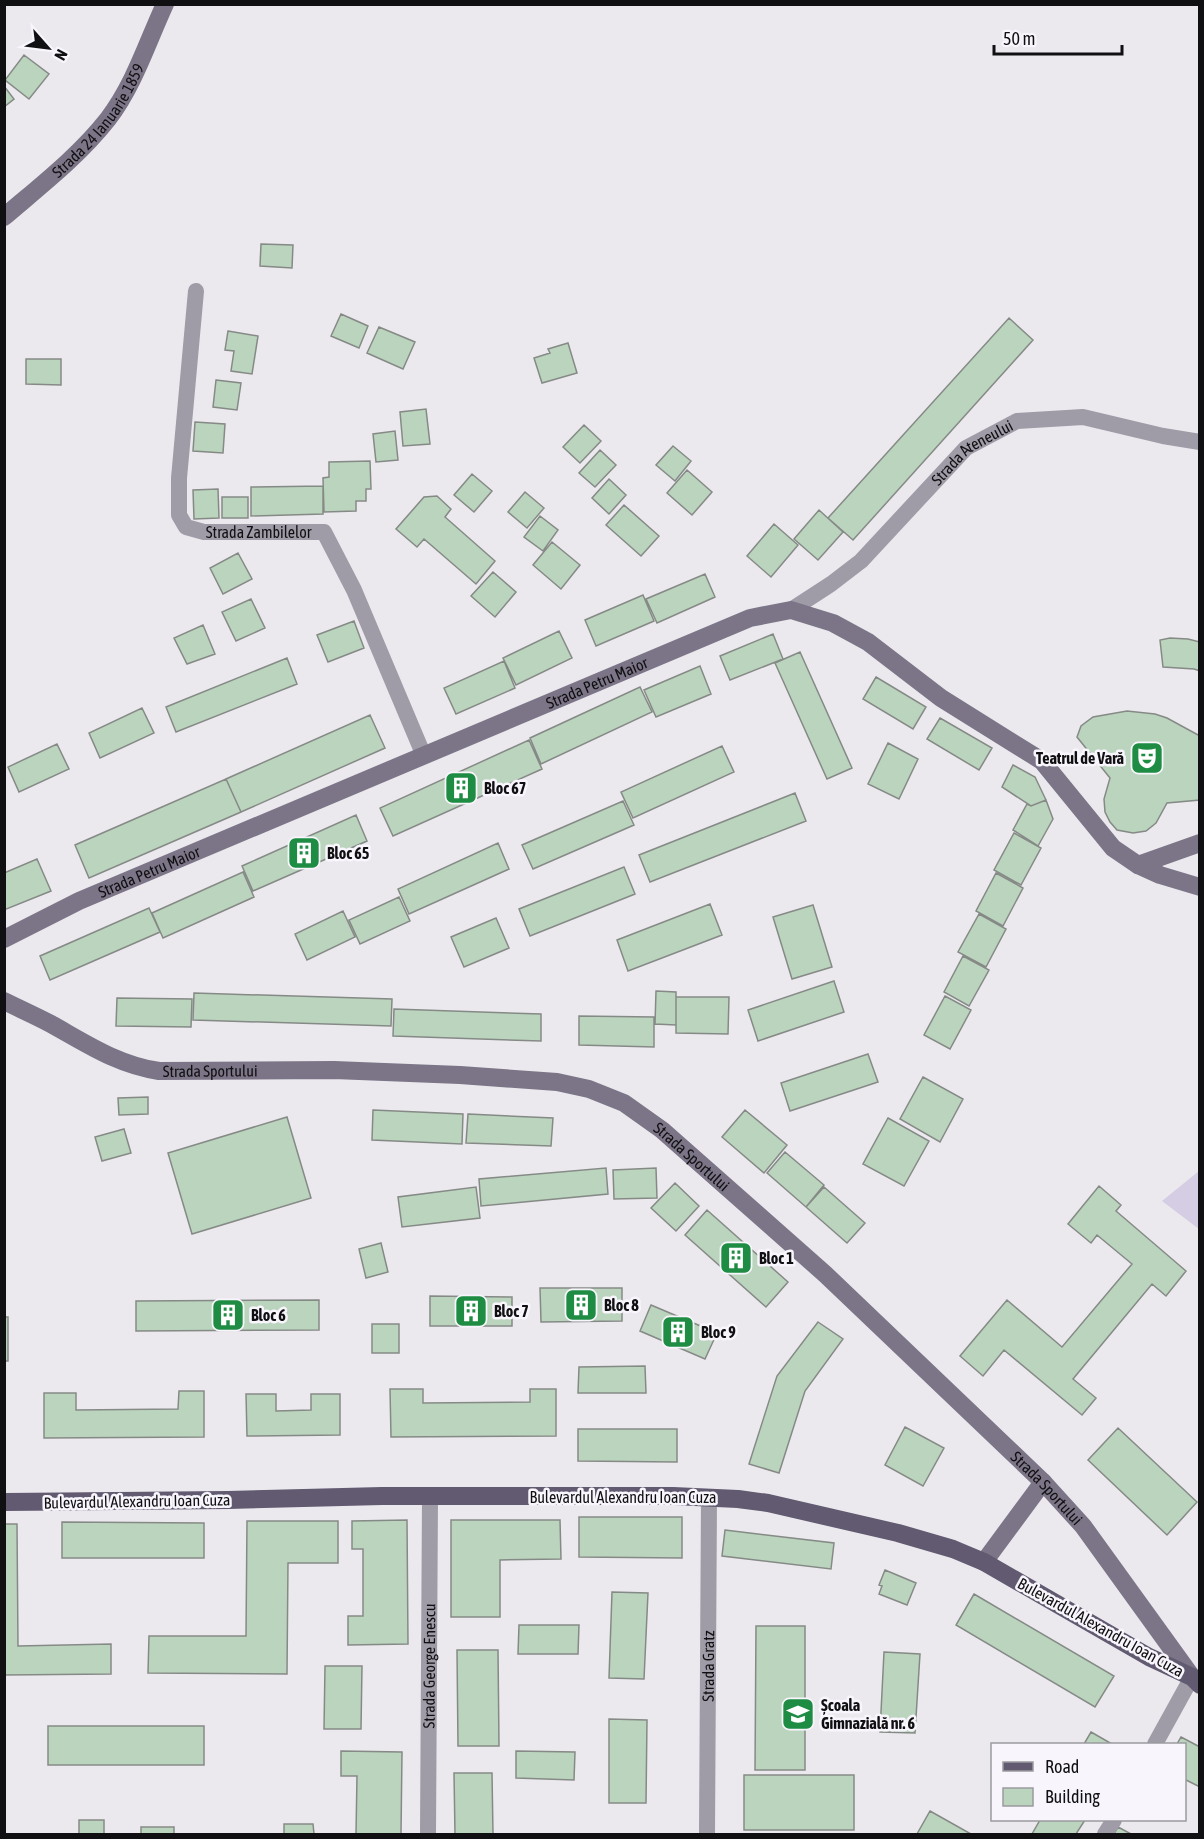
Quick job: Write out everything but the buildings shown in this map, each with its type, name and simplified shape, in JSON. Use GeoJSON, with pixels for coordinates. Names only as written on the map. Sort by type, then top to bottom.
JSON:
{"type":"FeatureCollection","features":[{"type":"Feature","properties":{"kind":"main road","name":"Strada 24 Ianuarie 1859"},"geometry":{"type":"LineString","coordinates":[[4,217],[49,181],[109,118],[133,77],[165,4]]}},
{"type":"Feature","properties":{"kind":"main road","name":"Strada Petru Maior"},"geometry":{"type":"LineString","coordinates":[[4,939],[79,901],[750,618],[791,610],[833,623],[868,642],[941,698],[1042,760],[1113,848],[1138,865],[1200,888]]}},
{"type":"Feature","properties":{"kind":"main road"},"geometry":{"type":"LineString","coordinates":[[1138,865],[1200,843]]}},
{"type":"Feature","properties":{"kind":"main road","name":"Strada Sportului"},"geometry":{"type":"LineString","coordinates":[[4,1001],[113,1059],[138,1068],[159,1071],[334,1070],[460,1075],[557,1082],[589,1089],[624,1103],[662,1130],[825,1274],[1043,1482],[1083,1526],[1196,1681]]}},
{"type":"Feature","properties":{"kind":"main road"},"geometry":{"type":"LineString","coordinates":[[984,1562],[1043,1482]]}},
{"type":"Feature","properties":{"kind":"main road","name":"Bulevardul Alexandru Ioan Cuza"},"geometry":{"type":"LineString","coordinates":[[4,1502],[430,1496],[709,1497],[768,1503],[898,1533],[953,1549],[984,1562],[1149,1657],[1196,1681]]}},
{"type":"Feature","properties":{"kind":"street","name":"Strada Zambilelor"},"geometry":{"type":"LineString","coordinates":[[196,291],[179,478],[179,515],[186,527],[204,532],[324,532],[354,590],[424,756]]}},
{"type":"Feature","properties":{"kind":"street","name":"Strada Ateneului"},"geometry":{"type":"LineString","coordinates":[[791,610],[861,561],[966,448],[1017,421],[1083,417],[1163,436],[1200,442]]}},
{"type":"Feature","properties":{"kind":"street","name":"Strada George Enescu"},"geometry":{"type":"LineString","coordinates":[[428,1834],[430,1496]]}},
{"type":"Feature","properties":{"kind":"street","name":"Strada Gratz"},"geometry":{"type":"LineString","coordinates":[[707,1834],[709,1497]]}},
{"type":"Feature","properties":{"kind":"street"},"geometry":{"type":"LineString","coordinates":[[1156,1743],[1196,1681]]}},
{"type":"Feature","properties":{"kind":"street"},"geometry":{"type":"LineString","coordinates":[[1105,1834],[1113,1821]]}},
{"type":"Feature","properties":{"kind":"shaded area"},"geometry":{"type":"Polygon","coordinates":[[[1199,1171],[1199,1229],[1162,1201],[1199,1171]]]}},
{"type":"Feature","properties":{"kind":"place","name":"Teatrul de Vară"},"geometry":{"type":"Point","coordinates":[1147,758]}},
{"type":"Feature","properties":{"kind":"place","name":"Bloc 67"},"geometry":{"type":"Point","coordinates":[461,788]}},
{"type":"Feature","properties":{"kind":"place","name":"Bloc 65"},"geometry":{"type":"Point","coordinates":[304,853]}},
{"type":"Feature","properties":{"kind":"place","name":"Bloc 1"},"geometry":{"type":"Point","coordinates":[736,1258]}},
{"type":"Feature","properties":{"kind":"place","name":"Bloc 8"},"geometry":{"type":"Point","coordinates":[581,1305]}},
{"type":"Feature","properties":{"kind":"place","name":"Bloc 7"},"geometry":{"type":"Point","coordinates":[471,1311]}},
{"type":"Feature","properties":{"kind":"place","name":"Bloc 6"},"geometry":{"type":"Point","coordinates":[228,1315]}},
{"type":"Feature","properties":{"kind":"place","name":"Bloc 9"},"geometry":{"type":"Point","coordinates":[678,1332]}},
{"type":"Feature","properties":{"kind":"place","name":"Școala Gimnazială nr. 6"},"geometry":{"type":"Point","coordinates":[798,1714]}}]}
